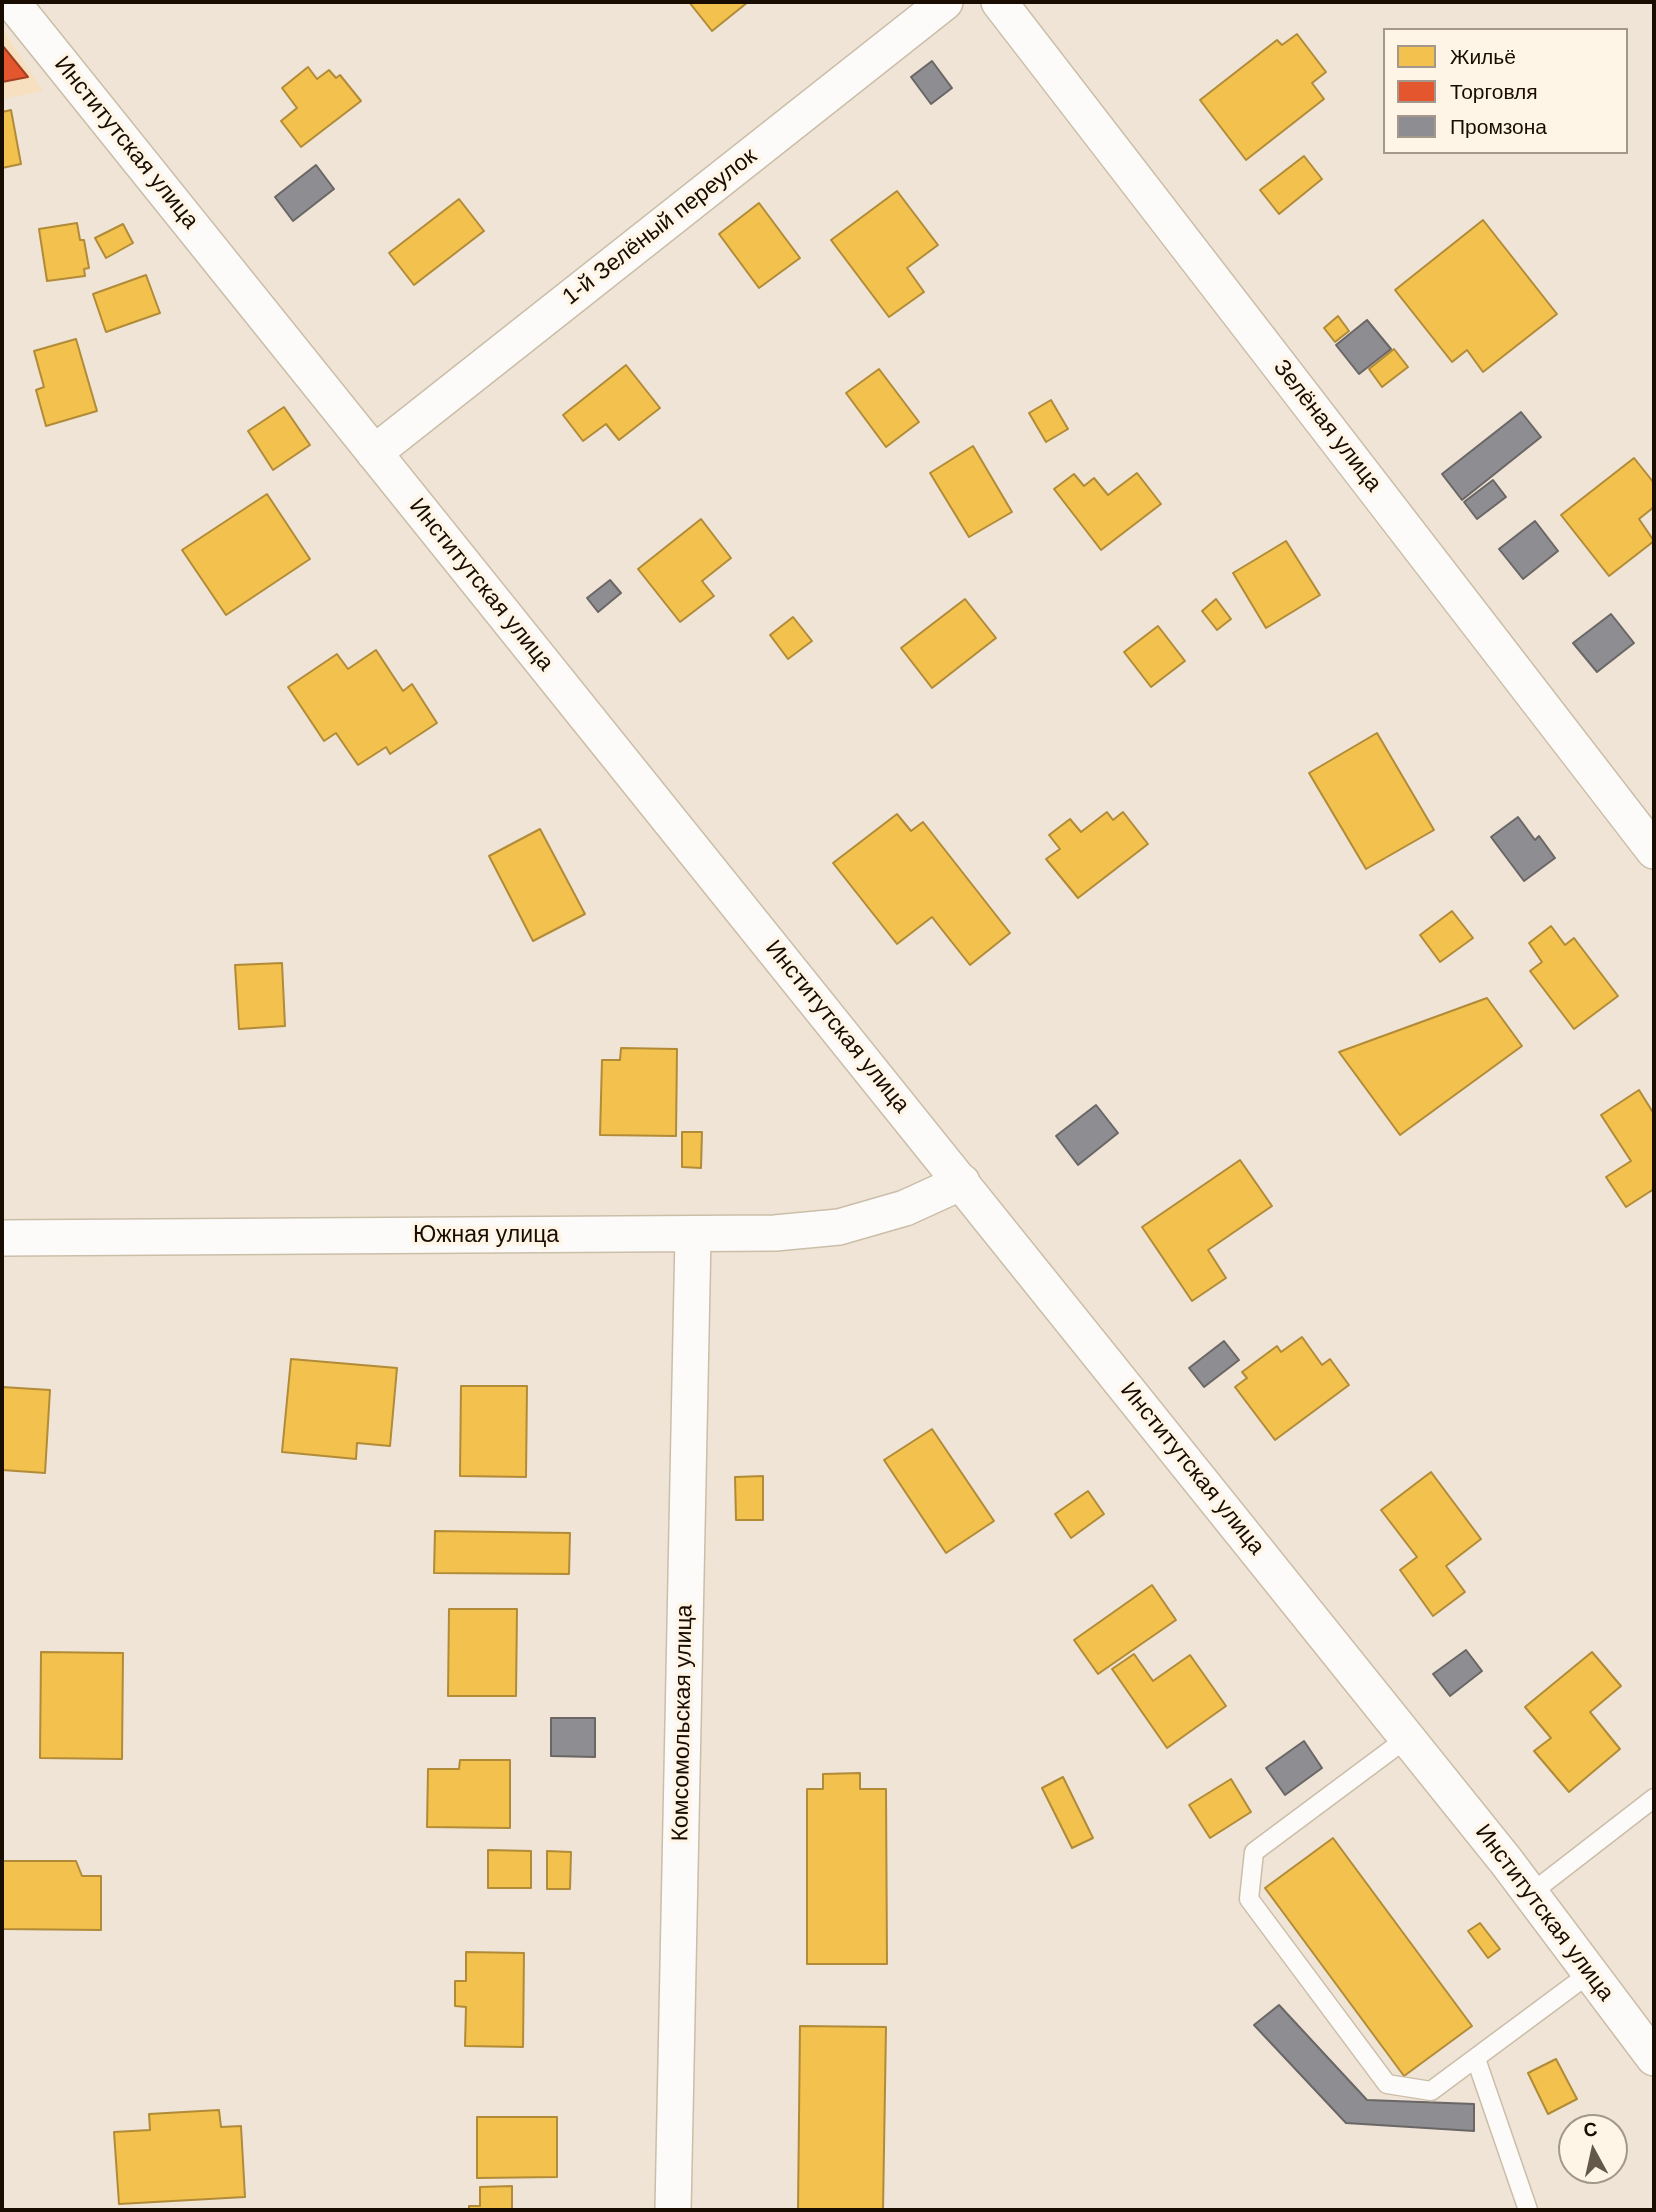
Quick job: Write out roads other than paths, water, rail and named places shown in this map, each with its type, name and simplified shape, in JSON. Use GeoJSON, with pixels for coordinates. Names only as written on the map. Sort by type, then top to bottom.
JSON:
{"type":"FeatureCollection","features":[{"type":"Feature","properties":{"kind":"street","name":"Институтская улица"},"geometry":{"type":"LineString","coordinates":[[12,2],[1408,1738],[1654,2058]]}},
{"type":"Feature","properties":{"kind":"street","name":"1-й Зелёный переулок"},"geometry":{"type":"LineString","coordinates":[[374,453],[945,2]]}},
{"type":"Feature","properties":{"kind":"street","name":"Зелёная улица"},"geometry":{"type":"LineString","coordinates":[[999,2],[1654,851]]}},
{"type":"Feature","properties":{"kind":"street","name":"Южная улица"},"geometry":{"type":"LineString","coordinates":[[2,1238],[775,1234],[839,1227],[905,1208],[962,1182]]}},
{"type":"Feature","properties":{"kind":"street","name":"Комсомольская улица"},"geometry":{"type":"LineString","coordinates":[[673,2210],[693,1236]]}},
{"type":"Feature","properties":{"kind":"lane"},"geometry":{"type":"LineString","coordinates":[[1408,1738],[1254,1852],[1249,1899],[1387,2084],[1431,2091],[1590,1973]]}},
{"type":"Feature","properties":{"kind":"lane"},"geometry":{"type":"LineString","coordinates":[[1530,1894],[1654,1798]]}},
{"type":"Feature","properties":{"kind":"lane"},"geometry":{"type":"LineString","coordinates":[[1476,2059],[1528,2210]]}}]}
